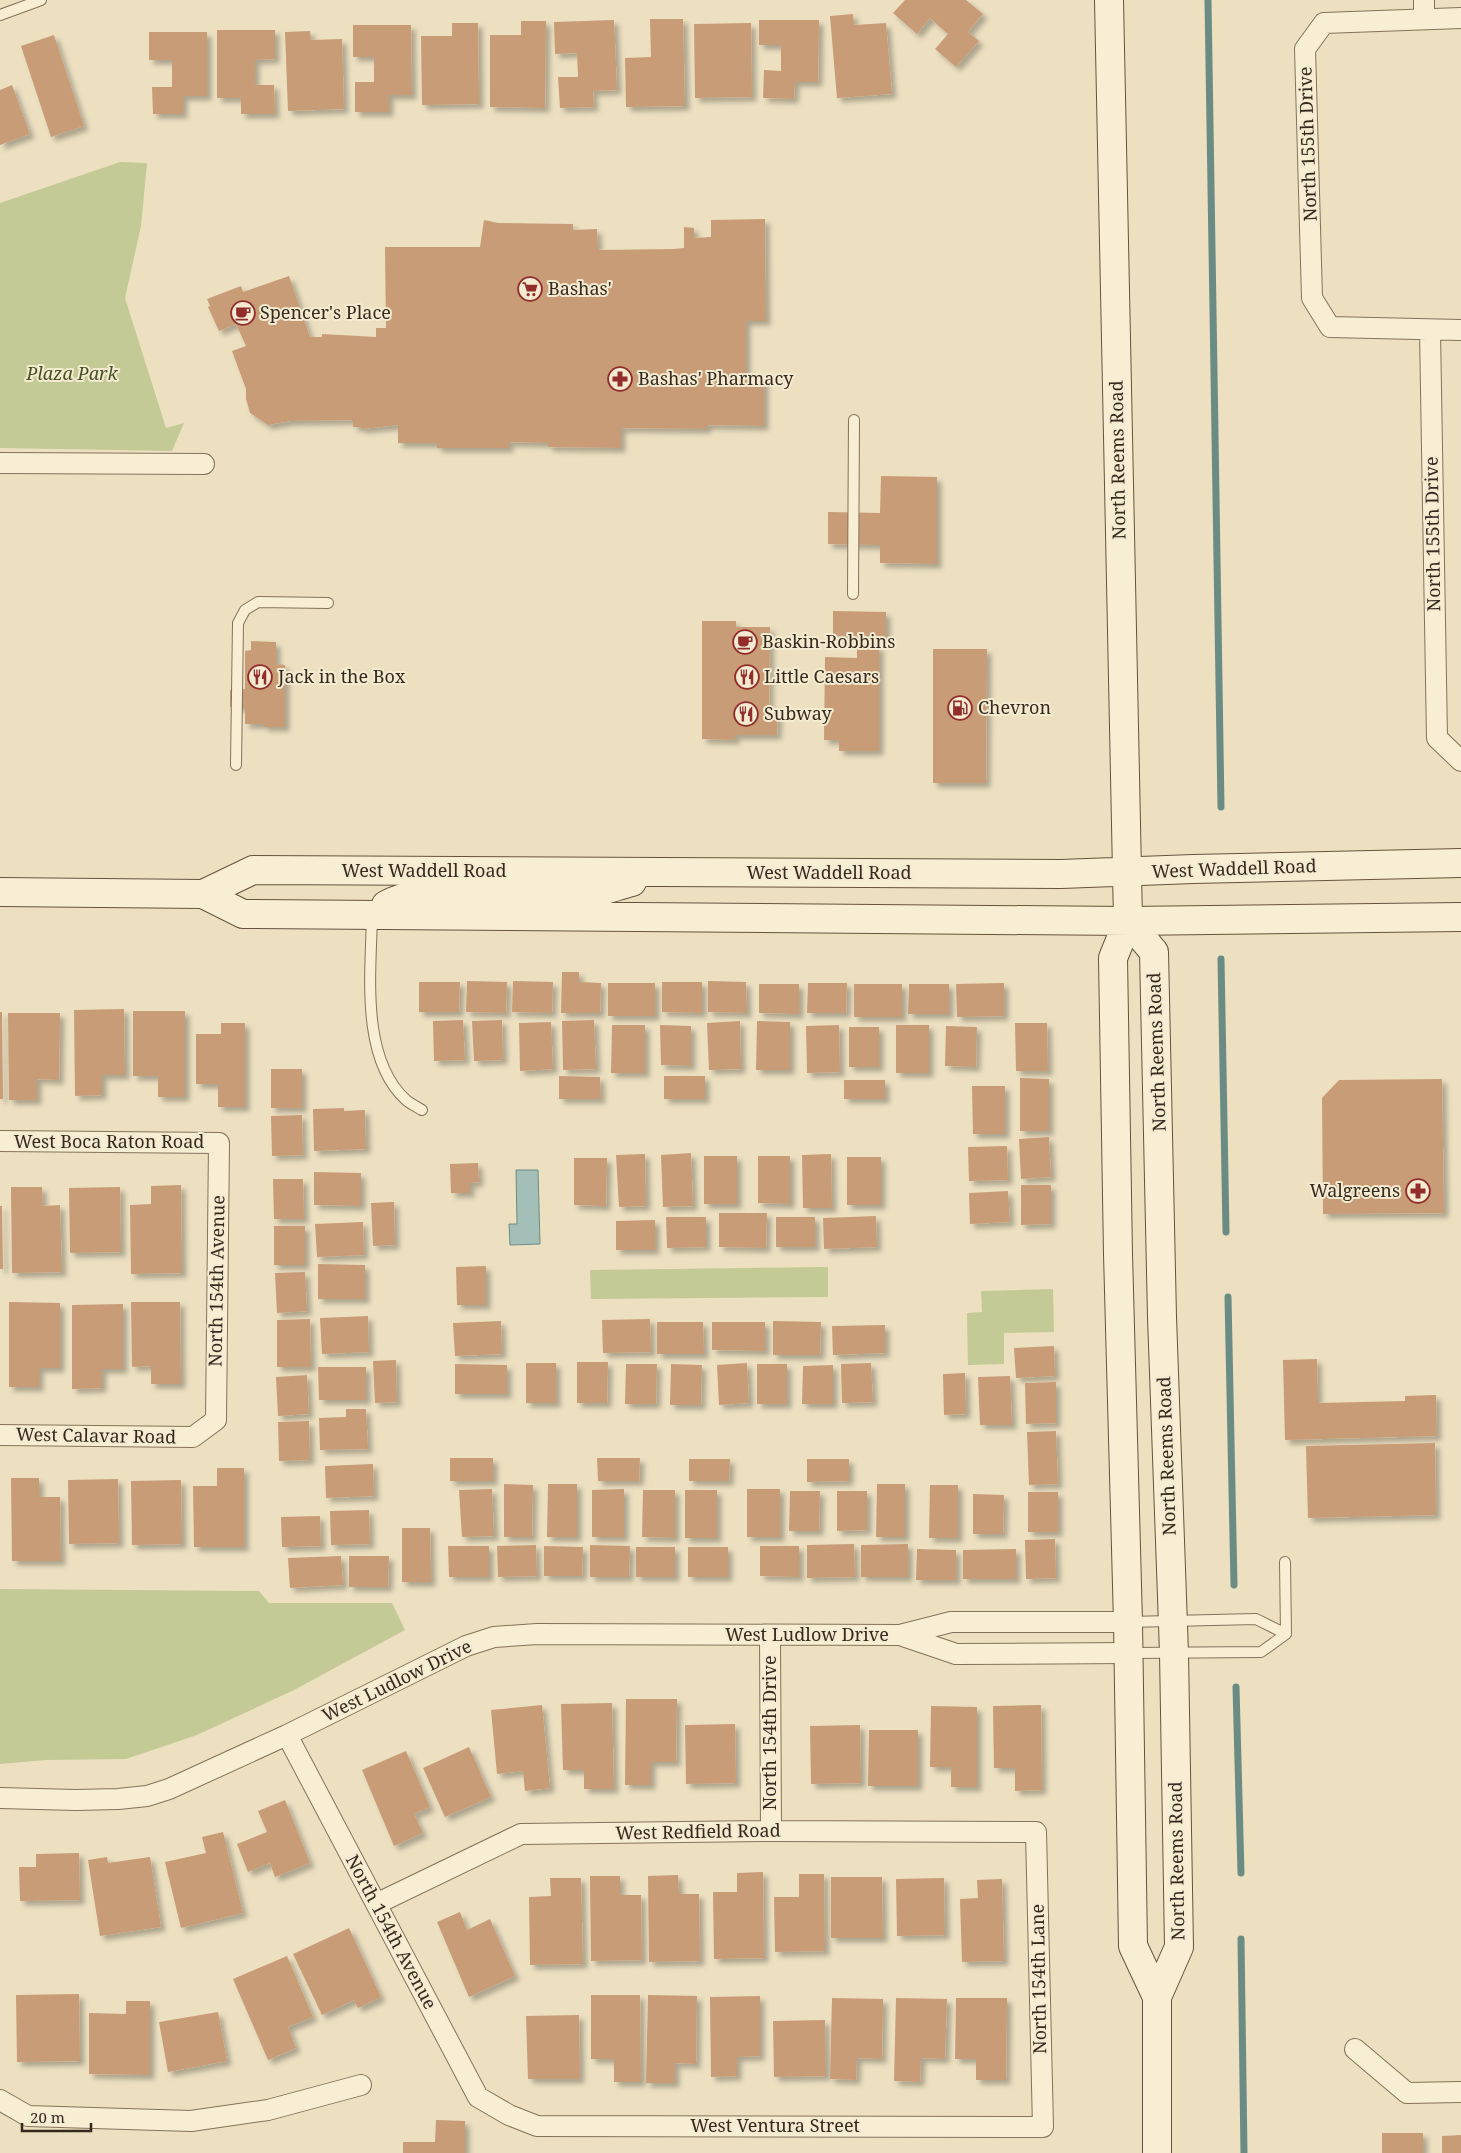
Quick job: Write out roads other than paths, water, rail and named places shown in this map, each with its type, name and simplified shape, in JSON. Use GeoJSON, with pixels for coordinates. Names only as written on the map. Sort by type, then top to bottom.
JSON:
{"type":"FeatureCollection","features":[{"type":"Feature","properties":{"kind":"main road","name":"North Reems Road"},"geometry":{"type":"LineString","coordinates":[[1109,0],[1128,921],[1113,958],[1118,1254],[1129,1653],[1133,1946],[1157,1997]]}},
{"type":"Feature","properties":{"kind":"main road","name":"West Waddell Road"},"geometry":{"type":"LineString","coordinates":[[203,894],[253,870],[1051,874],[1461,863]]}},
{"type":"Feature","properties":{"kind":"main road"},"geometry":{"type":"LineString","coordinates":[[372,914],[394,900],[413,896],[441,894],[573,897],[672,872]]}},
{"type":"Feature","properties":{"kind":"main road","name":"West Waddell Road"},"geometry":{"type":"LineString","coordinates":[[0,892],[203,894],[243,914],[1128,921],[1461,917]]}},
{"type":"Feature","properties":{"kind":"main road","name":"North Reems Road"},"geometry":{"type":"LineString","coordinates":[[1128,921],[1154,952],[1162,1317],[1174,1653],[1179,1947],[1157,1997],[1157,2153]]}},
{"type":"Feature","properties":{"kind":"street"},"geometry":{"type":"LineString","coordinates":[[1424,9],[1461,18]]}},
{"type":"Feature","properties":{"kind":"street","name":"North 155th Drive"},"geometry":{"type":"LineString","coordinates":[[1424,9],[1324,23],[1305,49],[1312,298],[1330,327],[1430,331],[1437,738],[1461,761]]}},
{"type":"Feature","properties":{"kind":"street"},"geometry":{"type":"LineString","coordinates":[[1430,331],[1461,330]]}},
{"type":"Feature","properties":{"kind":"street"},"geometry":{"type":"LineString","coordinates":[[0,463],[204,464]]}},
{"type":"Feature","properties":{"kind":"street","name":"West Boca Raton Road"},"geometry":{"type":"LineString","coordinates":[[0,1142],[219,1143]]}},
{"type":"Feature","properties":{"kind":"street","name":"North 154th Avenue"},"geometry":{"type":"LineString","coordinates":[[216,1420],[219,1143]]}},
{"type":"Feature","properties":{"kind":"street","name":"West Calavar Road"},"geometry":{"type":"LineString","coordinates":[[0,1435],[193,1437],[216,1420]]}},
{"type":"Feature","properties":{"kind":"street","name":"West Ludlow Drive"},"geometry":{"type":"LineString","coordinates":[[0,1798],[76,1800],[147,1796],[195,1779],[466,1646],[494,1637],[537,1634],[900,1635],[951,1622],[1128,1622]]}},
{"type":"Feature","properties":{"kind":"street","name":"North 154th Drive"},"geometry":{"type":"LineString","coordinates":[[770,1635],[771,1831]]}},
{"type":"Feature","properties":{"kind":"street","name":"West Ludlow Drive"},"geometry":{"type":"LineString","coordinates":[[900,1635],[956,1654],[1129,1653]]}},
{"type":"Feature","properties":{"kind":"street","name":"North 154th Avenue"},"geometry":{"type":"LineString","coordinates":[[287,1735],[478,2097],[509,2115]]}},
{"type":"Feature","properties":{"kind":"street","name":"West Redfield Road"},"geometry":{"type":"LineString","coordinates":[[376,1904],[521,1834],[771,1831],[1036,1832]]}},
{"type":"Feature","properties":{"kind":"street","name":"North 154th Lane"},"geometry":{"type":"LineString","coordinates":[[1036,1832],[1043,2127]]}},
{"type":"Feature","properties":{"kind":"street"},"geometry":{"type":"LineString","coordinates":[[1355,2049],[1407,2093],[1461,2092]]}},
{"type":"Feature","properties":{"kind":"street"},"geometry":{"type":"LineString","coordinates":[[0,2100],[28,2116],[192,2121],[268,2110],[361,2085]]}},
{"type":"Feature","properties":{"kind":"street","name":"West Ventura Street"},"geometry":{"type":"LineString","coordinates":[[509,2115],[537,2126],[1043,2127]]}},
{"type":"Feature","properties":{"kind":"lane"},"geometry":{"type":"LineString","coordinates":[[0,15],[41,0]]}},
{"type":"Feature","properties":{"kind":"lane"},"geometry":{"type":"LineString","coordinates":[[853,594],[854,420]]}},
{"type":"Feature","properties":{"kind":"lane"},"geometry":{"type":"LineString","coordinates":[[236,765],[238,623],[244,610],[258,602],[328,603]]}},
{"type":"Feature","properties":{"kind":"lane"},"geometry":{"type":"LineString","coordinates":[[372,914],[372,1013],[379,1055],[392,1082],[406,1100],[422,1110]]}},
{"type":"Feature","properties":{"kind":"lane"},"geometry":{"type":"LineString","coordinates":[[1285,1562],[1286,1634]]}},
{"type":"Feature","properties":{"kind":"lane"},"geometry":{"type":"LineString","coordinates":[[1128,1622],[1256,1618],[1286,1634]]}},
{"type":"Feature","properties":{"kind":"lane"},"geometry":{"type":"LineString","coordinates":[[1129,1653],[1261,1652],[1286,1634]]}},
{"type":"Feature","properties":{"kind":"water"},"geometry":{"type":"Polygon","coordinates":[[[516,1170],[538,1170],[540,1244],[510,1245],[509,1224],[517,1224],[516,1170]]]}},
{"type":"Feature","properties":{"kind":"waterway"},"geometry":{"type":"LineString","coordinates":[[1208,0],[1221,807]]}},
{"type":"Feature","properties":{"kind":"waterway"},"geometry":{"type":"LineString","coordinates":[[1221,959],[1226,1232]]}},
{"type":"Feature","properties":{"kind":"waterway"},"geometry":{"type":"LineString","coordinates":[[1228,1297],[1234,1585]]}},
{"type":"Feature","properties":{"kind":"waterway"},"geometry":{"type":"LineString","coordinates":[[1236,1687],[1241,1873]]}},
{"type":"Feature","properties":{"kind":"waterway"},"geometry":{"type":"LineString","coordinates":[[1241,1939],[1244,2153]]}},
{"type":"Feature","properties":{"kind":"place","name":"Bashas'"},"geometry":{"type":"Point","coordinates":[530,289]}},
{"type":"Feature","properties":{"kind":"place","name":"Spencer's Place"},"geometry":{"type":"Point","coordinates":[243,313]}},
{"type":"Feature","properties":{"kind":"place","name":"Bashas' Pharmacy"},"geometry":{"type":"Point","coordinates":[620,379]}},
{"type":"Feature","properties":{"kind":"place","name":"Baskin-Robbins"},"geometry":{"type":"Point","coordinates":[745,642]}},
{"type":"Feature","properties":{"kind":"place","name":"Jack in the Box"},"geometry":{"type":"Point","coordinates":[260,677]}},
{"type":"Feature","properties":{"kind":"place","name":"Little Caesars"},"geometry":{"type":"Point","coordinates":[747,677]}},
{"type":"Feature","properties":{"kind":"place","name":"Chevron"},"geometry":{"type":"Point","coordinates":[960,708]}},
{"type":"Feature","properties":{"kind":"place","name":"Subway"},"geometry":{"type":"Point","coordinates":[746,714]}},
{"type":"Feature","properties":{"kind":"place","name":"Walgreens"},"geometry":{"type":"Point","coordinates":[1418,1191]}},
{"type":"Feature","properties":{"kind":"park label","name":"Plaza Park"},"geometry":{"type":"Point","coordinates":[72,374]}}]}
